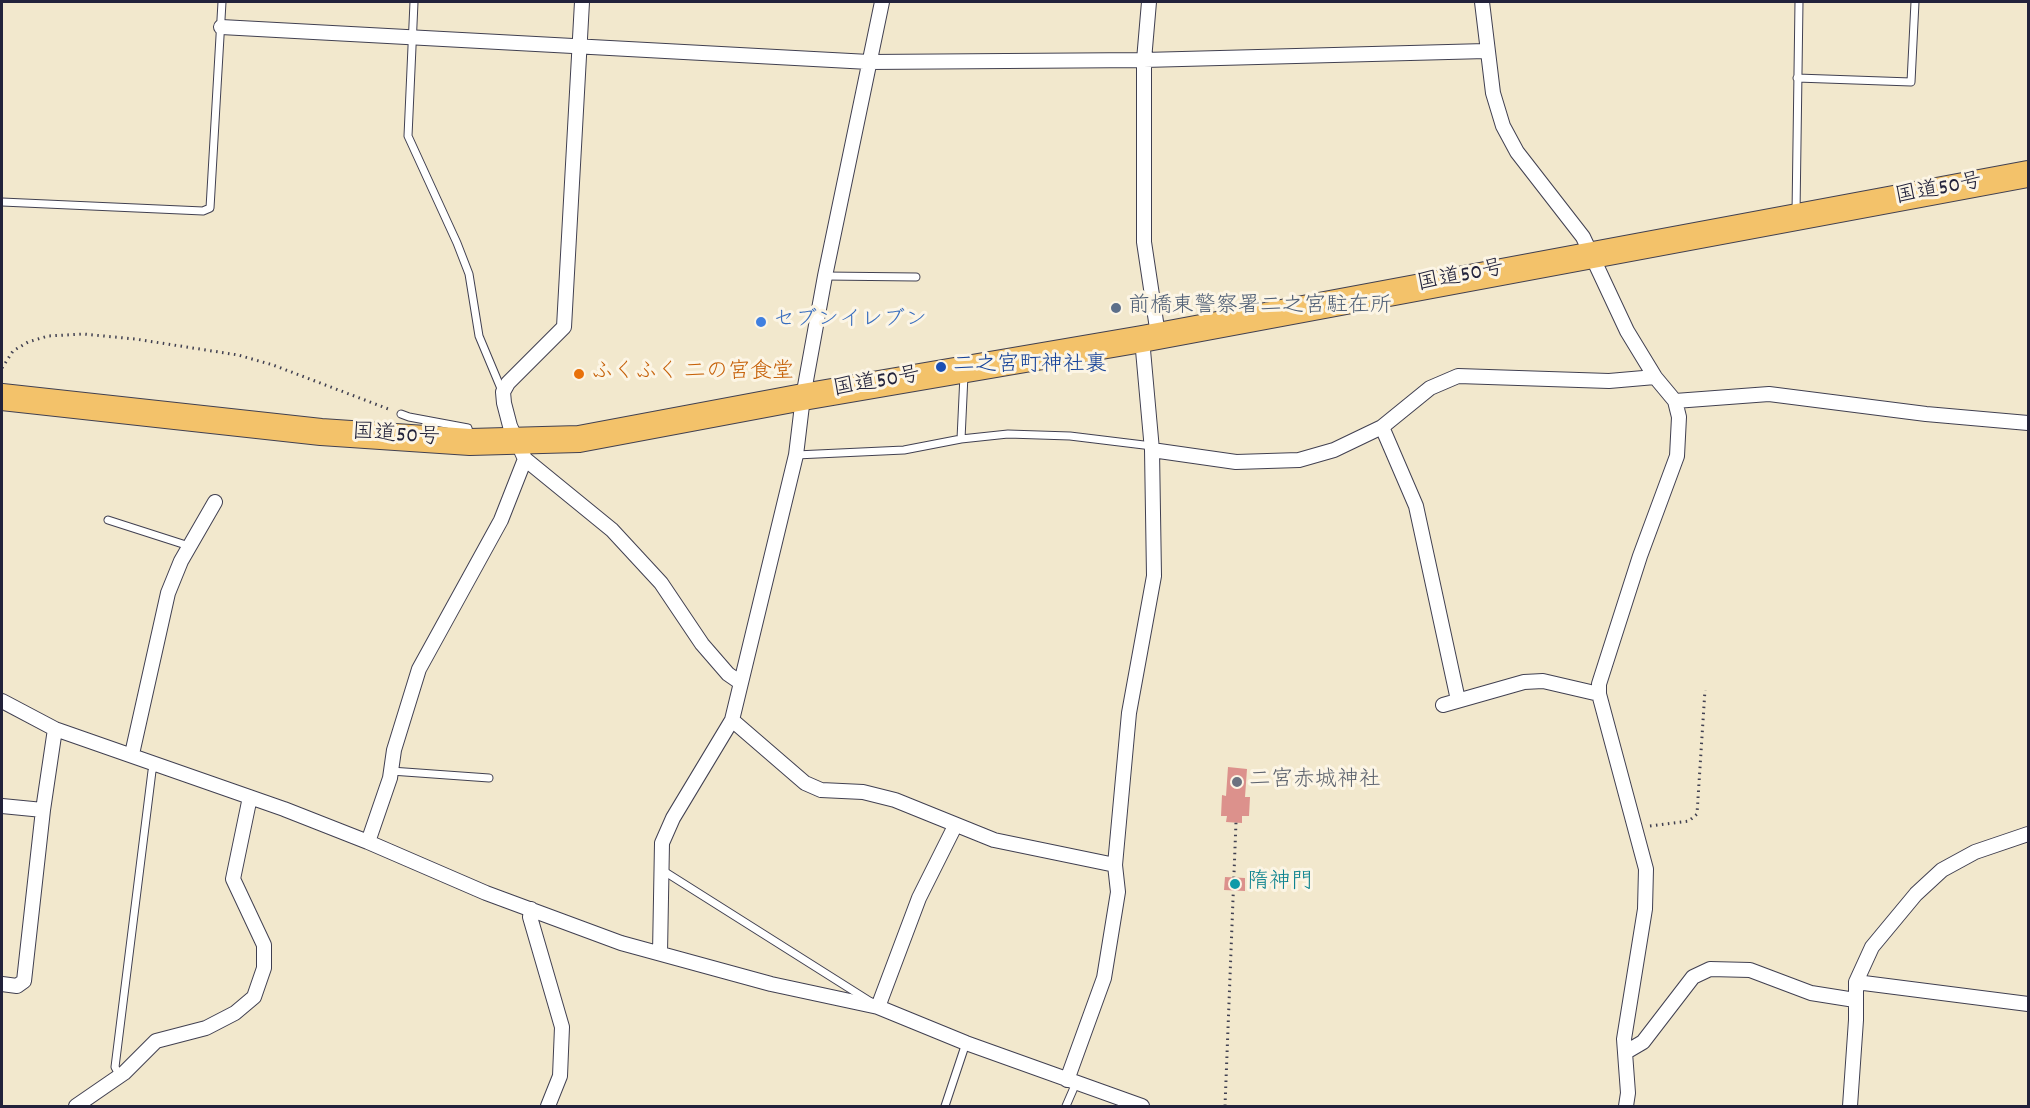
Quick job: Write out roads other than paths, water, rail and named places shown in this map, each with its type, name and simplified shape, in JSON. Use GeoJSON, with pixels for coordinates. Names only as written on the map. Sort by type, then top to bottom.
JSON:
{"type":"FeatureCollection","features":[{"type":"Feature","properties":{"kind":"highway","name":"国道50号"},"geometry":{"type":"LineString","coordinates":[[2,397],[321,432],[470,442],[522,450],[803,397],[1150,337],[1591,253],[1797,219],[2028,174]]}},
{"type":"Feature","properties":{"kind":"street"},"geometry":{"type":"LineString","coordinates":[[582,2],[564,327],[508,383],[503,392],[510,426],[522,450],[612,530],[661,583],[715,659],[728,674],[741,683]]}},
{"type":"Feature","properties":{"kind":"street"},"geometry":{"type":"LineString","coordinates":[[660,953],[662,843],[673,818],[732,720],[796,455],[803,397],[825,276],[882,2]]}},
{"type":"Feature","properties":{"kind":"street"},"geometry":{"type":"LineString","coordinates":[[1072,1082],[1104,978],[1118,892],[1115,865],[1129,713],[1154,576],[1150,337],[1144,242],[1144,60],[1149,2]]}},
{"type":"Feature","properties":{"kind":"street"},"geometry":{"type":"LineString","coordinates":[[1482,2],[1486,51],[1496,109],[1509,138],[1517,152],[1583,237],[1627,331],[1654,377],[1674,401],[1679,417],[1677,456],[1640,556],[1599,684],[1599,694],[1646,869],[1642,933],[1626,1015],[1626,1107]]}},
{"type":"Feature","properties":{"kind":"street"},"geometry":{"type":"LineString","coordinates":[[221,27],[869,62],[1144,60],[1486,51]]}},
{"type":"Feature","properties":{"kind":"street"},"geometry":{"type":"LineString","coordinates":[[1152,448],[1236,462],[1282,462],[1334,450],[1382,427],[1430,388],[1458,376],[1609,381],[1654,377]]}},
{"type":"Feature","properties":{"kind":"street"},"geometry":{"type":"LineString","coordinates":[[1674,401],[1769,394],[1926,414],[2028,423]]}},
{"type":"Feature","properties":{"kind":"street"},"geometry":{"type":"LineString","coordinates":[[1382,427],[1416,506],[1458,700]]}},
{"type":"Feature","properties":{"kind":"street"},"geometry":{"type":"LineString","coordinates":[[368,842],[391,771],[394,750],[419,669],[501,520],[522,450]]}},
{"type":"Feature","properties":{"kind":"street"},"geometry":{"type":"LineString","coordinates":[[132,754],[163,612],[189,546],[215,502]]}},
{"type":"Feature","properties":{"kind":"street"},"geometry":{"type":"LineString","coordinates":[[1443,705],[1524,682],[1543,681],[1599,694]]}},
{"type":"Feature","properties":{"kind":"street"},"geometry":{"type":"LineString","coordinates":[[2,701],[55,729],[250,797],[368,842],[486,893],[621,943],[771,984],[878,1007],[966,1043],[1142,1107]]}},
{"type":"Feature","properties":{"kind":"street"},"geometry":{"type":"LineString","coordinates":[[732,720],[804,783],[821,790],[863,792],[895,800],[994,840],[1115,865]]}},
{"type":"Feature","properties":{"kind":"street"},"geometry":{"type":"LineString","coordinates":[[2,984],[17,986],[24,981],[43,810],[55,729]]}},
{"type":"Feature","properties":{"kind":"street"},"geometry":{"type":"LineString","coordinates":[[76,1107],[120,1076],[156,1041],[206,1028],[235,1013],[254,997],[261,984],[264,945],[233,879],[250,797]]}},
{"type":"Feature","properties":{"kind":"street"},"geometry":{"type":"LineString","coordinates":[[2,806],[43,810]]}},
{"type":"Feature","properties":{"kind":"street"},"geometry":{"type":"LineString","coordinates":[[878,1007],[918,898],[955,826]]}},
{"type":"Feature","properties":{"kind":"street"},"geometry":{"type":"LineString","coordinates":[[1850,1107],[1856,1020],[1856,982],[1862,966],[1881,933],[1928,881],[1959,859],[2028,834]]}},
{"type":"Feature","properties":{"kind":"street"},"geometry":{"type":"LineString","coordinates":[[531,909],[530,917],[562,1027],[560,1076],[548,1107]]}},
{"type":"Feature","properties":{"kind":"street"},"geometry":{"type":"LineString","coordinates":[[1626,1053],[1643,1042],[1693,976],[1710,969],[1750,970],[1811,993],[1855,1000]]}},
{"type":"Feature","properties":{"kind":"street"},"geometry":{"type":"LineString","coordinates":[[1856,982],[2028,1004]]}},
{"type":"Feature","properties":{"kind":"lane"},"geometry":{"type":"LineString","coordinates":[[2,202],[203,211],[210,208],[222,2]]}},
{"type":"Feature","properties":{"kind":"lane"},"geometry":{"type":"LineString","coordinates":[[414,2],[408,136],[458,243],[469,274],[479,336],[503,392]]}},
{"type":"Feature","properties":{"kind":"lane"},"geometry":{"type":"LineString","coordinates":[[1797,219],[1799,2]]}},
{"type":"Feature","properties":{"kind":"lane"},"geometry":{"type":"LineString","coordinates":[[1797,78],[1911,82],[1914,2]]}},
{"type":"Feature","properties":{"kind":"lane"},"geometry":{"type":"LineString","coordinates":[[825,276],[916,277]]}},
{"type":"Feature","properties":{"kind":"lane"},"geometry":{"type":"LineString","coordinates":[[961,439],[965,369]]}},
{"type":"Feature","properties":{"kind":"lane"},"geometry":{"type":"LineString","coordinates":[[401,414],[468,428],[470,442]]}},
{"type":"Feature","properties":{"kind":"lane"},"geometry":{"type":"LineString","coordinates":[[796,455],[904,450],[961,439],[1019,434],[1070,436],[1152,448]]}},
{"type":"Feature","properties":{"kind":"lane"},"geometry":{"type":"LineString","coordinates":[[108,520],[189,546]]}},
{"type":"Feature","properties":{"kind":"lane"},"geometry":{"type":"LineString","coordinates":[[120,1076],[116,1067],[117,1055],[152,771],[156,764]]}},
{"type":"Feature","properties":{"kind":"lane"},"geometry":{"type":"LineString","coordinates":[[391,771],[489,778]]}},
{"type":"Feature","properties":{"kind":"lane"},"geometry":{"type":"LineString","coordinates":[[662,870],[878,1007]]}},
{"type":"Feature","properties":{"kind":"lane"},"geometry":{"type":"LineString","coordinates":[[945,1107],[966,1043]]}},
{"type":"Feature","properties":{"kind":"lane"},"geometry":{"type":"LineString","coordinates":[[1066,1107],[1072,1082]]}},
{"type":"Feature","properties":{"kind":"place","name":"前橋東警察署二之宮駐在所"},"geometry":{"type":"Point","coordinates":[1116,308]}},
{"type":"Feature","properties":{"kind":"place","name":"セブンイレブン"},"geometry":{"type":"Point","coordinates":[761,322]}},
{"type":"Feature","properties":{"kind":"place","name":"二之宮町神社裏"},"geometry":{"type":"Point","coordinates":[941,367]}},
{"type":"Feature","properties":{"kind":"place","name":"ふくふく 二の宮食堂"},"geometry":{"type":"Point","coordinates":[579,374]}},
{"type":"Feature","properties":{"kind":"place","name":"二宮赤城神社"},"geometry":{"type":"Point","coordinates":[1237,782]}},
{"type":"Feature","properties":{"kind":"place","name":"隋神門"},"geometry":{"type":"Point","coordinates":[1235,884]}}]}
